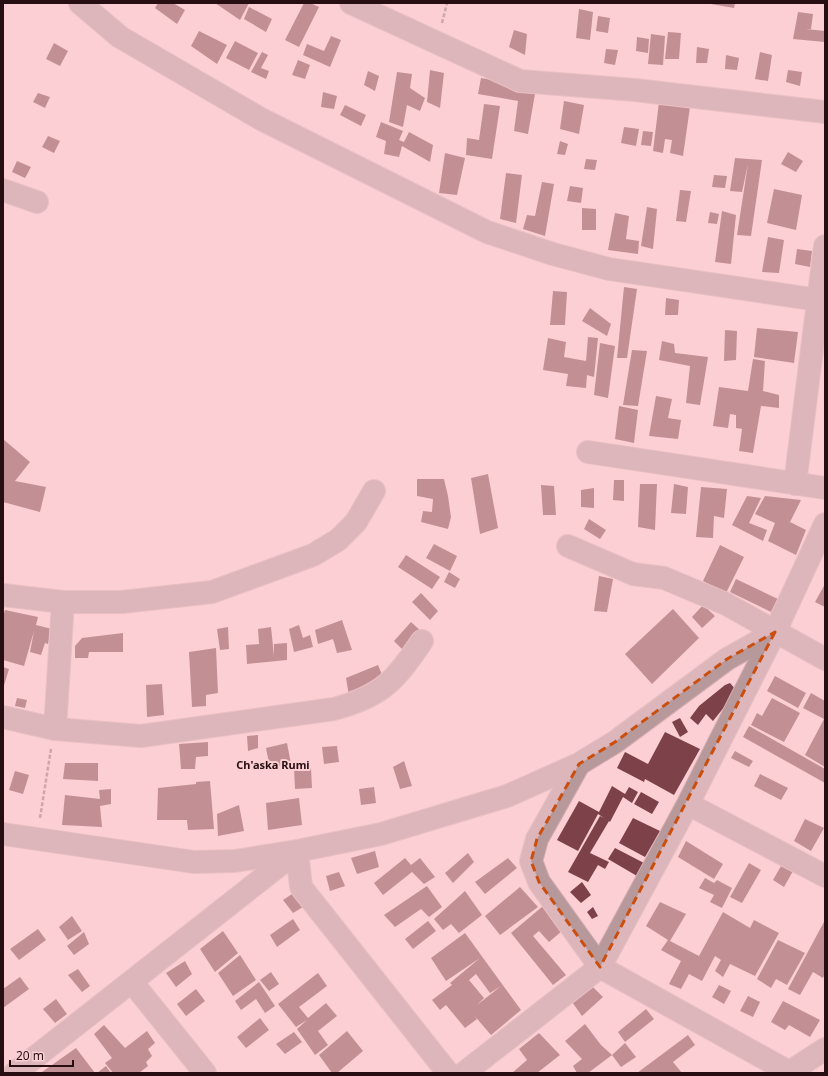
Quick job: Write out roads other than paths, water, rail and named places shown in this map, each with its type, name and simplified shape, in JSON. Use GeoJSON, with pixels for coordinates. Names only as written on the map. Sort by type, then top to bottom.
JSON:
{"type":"FeatureCollection","features":[{"type":"Feature","properties":{"kind":"street"},"geometry":{"type":"LineString","coordinates":[[80,3],[120,37],[261,119],[487,232],[552,254],[609,269],[822,301]]}},
{"type":"Feature","properties":{"kind":"street"},"geometry":{"type":"LineString","coordinates":[[351,3],[520,81],[635,90],[825,112]]}},
{"type":"Feature","properties":{"kind":"street"},"geometry":{"type":"LineString","coordinates":[[3,190],[38,202]]}},
{"type":"Feature","properties":{"kind":"street"},"geometry":{"type":"LineString","coordinates":[[795,484],[822,301],[825,246]]}},
{"type":"Feature","properties":{"kind":"street"},"geometry":{"type":"LineString","coordinates":[[588,452],[825,488]]}},
{"type":"Feature","properties":{"kind":"street"},"geometry":{"type":"LineString","coordinates":[[3,595],[63,602],[122,602],[212,592],[313,555],[338,540],[356,522],[374,491]]}},
{"type":"Feature","properties":{"kind":"street"},"geometry":{"type":"LineString","coordinates":[[464,1073],[600,967],[688,804],[775,632],[825,524]]}},
{"type":"Feature","properties":{"kind":"street"},"geometry":{"type":"LineString","coordinates":[[568,546],[632,574],[664,578],[726,604],[825,659]]}},
{"type":"Feature","properties":{"kind":"street"},"geometry":{"type":"LineString","coordinates":[[55,729],[63,602]]}},
{"type":"Feature","properties":{"kind":"street"},"geometry":{"type":"LineString","coordinates":[[3,834],[194,862],[234,861],[297,851],[381,834],[507,796],[579,764],[615,742],[727,659],[775,632]]}},
{"type":"Feature","properties":{"kind":"street"},"geometry":{"type":"LineString","coordinates":[[3,717],[55,729],[141,736],[334,709],[360,702],[384,687],[403,669],[422,641]]}},
{"type":"Feature","properties":{"kind":"street"},"geometry":{"type":"LineString","coordinates":[[579,764],[537,838],[531,861],[539,882],[600,967],[789,1073],[825,1049]]}},
{"type":"Feature","properties":{"kind":"street"},"geometry":{"type":"LineString","coordinates":[[688,804],[825,876]]}},
{"type":"Feature","properties":{"kind":"street"},"geometry":{"type":"LineString","coordinates":[[15,1073],[297,851]]}},
{"type":"Feature","properties":{"kind":"street"},"geometry":{"type":"LineString","coordinates":[[297,851],[301,887],[448,1073]]}},
{"type":"Feature","properties":{"kind":"street"},"geometry":{"type":"LineString","coordinates":[[132,982],[205,1073]]}},
{"type":"Feature","properties":{"kind":"district","name":"Ch'aska Rumi"},"geometry":{"type":"Point","coordinates":[273,764]}}]}
